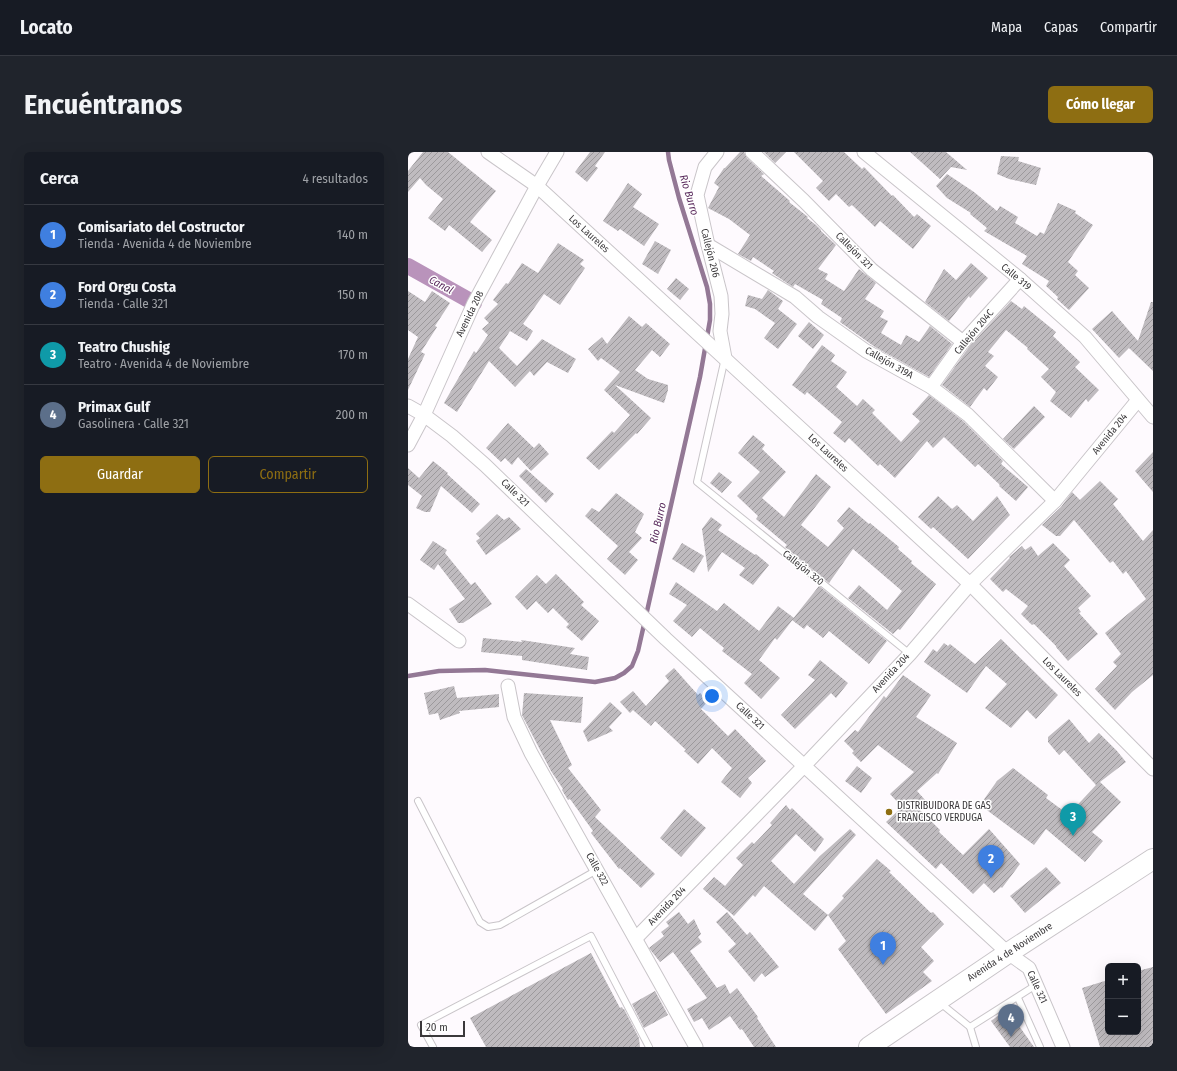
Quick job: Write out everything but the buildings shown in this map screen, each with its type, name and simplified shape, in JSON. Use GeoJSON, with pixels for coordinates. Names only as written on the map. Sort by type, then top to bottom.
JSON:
{"type":"FeatureCollection","features":[{"type":"Feature","properties":{"kind":"main road","name":"Avenida 4 de Noviembre"},"geometry":{"type":"LineString","coordinates":[[869,1047],[1008,952],[1153,859]]}},
{"type":"Feature","properties":{"kind":"street","name":"Los Laureles"},"geometry":{"type":"LineString","coordinates":[[488,152],[537,186],[970,584],[1153,769]]}},
{"type":"Feature","properties":{"kind":"street","name":"Avenida 208"},"geometry":{"type":"LineString","coordinates":[[408,445],[424,415],[473,307],[537,186],[557,152]]}},
{"type":"Feature","properties":{"kind":"street","name":"Callejón 206"},"geometry":{"type":"LineString","coordinates":[[717,152],[705,167],[697,195],[721,296],[722,314],[720,331],[725,358]]}},
{"type":"Feature","properties":{"kind":"street","name":"Callejón 321"},"geometry":{"type":"LineString","coordinates":[[752,152],[804,201],[872,270],[964,342]]}},
{"type":"Feature","properties":{"kind":"street","name":"Calle 319"},"geometry":{"type":"LineString","coordinates":[[864,152],[1020,279],[1086,337],[1153,418]]}},
{"type":"Feature","properties":{"kind":"street","name":"Callejón 319A"},"geometry":{"type":"LineString","coordinates":[[708,245],[795,297],[818,317],[866,351],[931,387],[968,415],[1055,501]]}},
{"type":"Feature","properties":{"kind":"street","name":"Callejón 204C"},"geometry":{"type":"LineString","coordinates":[[931,387],[964,342],[1020,279]]}},
{"type":"Feature","properties":{"kind":"street","name":"Avenida 204"},"geometry":{"type":"LineString","coordinates":[[636,938],[804,766],[910,654],[970,584],[1055,501],[1138,400]]}},
{"type":"Feature","properties":{"kind":"street","name":"Calle 321"},"geometry":{"type":"LineString","coordinates":[[408,406],[424,415],[452,436],[485,465],[666,639],[1008,952],[1029,968],[1064,1047]]}},
{"type":"Feature","properties":{"kind":"street"},"geometry":{"type":"LineString","coordinates":[[408,604],[459,641]]}},
{"type":"Feature","properties":{"kind":"street","name":"Calle 322"},"geometry":{"type":"LineString","coordinates":[[508,686],[514,717],[531,753],[696,1047]]}},
{"type":"Feature","properties":{"kind":"lane","name":"Callejón 320"},"geometry":{"type":"LineString","coordinates":[[725,358],[697,482],[910,654]]}},
{"type":"Feature","properties":{"kind":"lane"},"geometry":{"type":"LineString","coordinates":[[418,801],[480,922],[488,927],[500,925],[597,870]]}},
{"type":"Feature","properties":{"kind":"lane"},"geometry":{"type":"LineString","coordinates":[[433,1047],[421,1025],[591,936],[649,1047]]}},
{"type":"Feature","properties":{"kind":"lane"},"geometry":{"type":"LineString","coordinates":[[970,1027],[1037,985]]}},
{"type":"Feature","properties":{"kind":"lane"},"geometry":{"type":"LineString","coordinates":[[1018,998],[1040,1047]]}},
{"type":"Feature","properties":{"kind":"lane"},"geometry":{"type":"LineString","coordinates":[[937,1001],[970,1027],[976,1047]]}},
{"type":"Feature","properties":{"kind":"waterway","name":"Rio Burro"},"geometry":{"type":"LineString","coordinates":[[408,676],[439,671],[485,670],[595,682],[615,678],[632,666],[638,651],[700,377],[710,320],[710,304],[707,287],[679,198],[668,152]]}},
{"type":"Feature","properties":{"kind":"waterway","name":"Canal"},"geometry":{"type":"LineString","coordinates":[[408,266],[474,303]]}},
{"type":"Feature","properties":{"kind":"place","name":"DISTRIBUIDORA DE GAS FRANCISCO VERDUGA"},"geometry":{"type":"Point","coordinates":[889,812]}},
{"type":"Feature","properties":{"kind":"place","name":"Teatro Chushig"},"geometry":{"type":"Point","coordinates":[1073,836]}},
{"type":"Feature","properties":{"kind":"place","name":"Ford Orgu Costa"},"geometry":{"type":"Point","coordinates":[991,878]}},
{"type":"Feature","properties":{"kind":"place","name":"Comisariato del Costructor"},"geometry":{"type":"Point","coordinates":[883,965]}},
{"type":"Feature","properties":{"kind":"place","name":"Primax Gulf"},"geometry":{"type":"Point","coordinates":[1011,1037]}}]}
